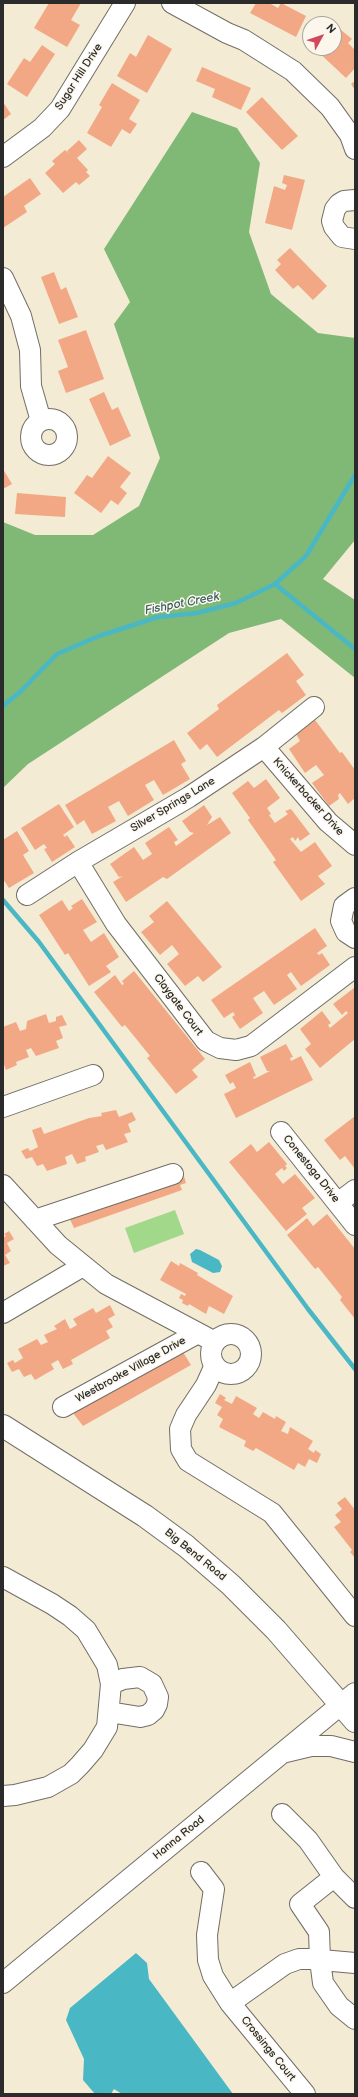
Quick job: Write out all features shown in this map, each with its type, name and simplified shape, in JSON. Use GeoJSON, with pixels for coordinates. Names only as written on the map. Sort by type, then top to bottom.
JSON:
{"type":"FeatureCollection","features":[{"type":"Feature","properties":{"kind":"main road","name":"Big Bend Road"},"geometry":{"type":"LineString","coordinates":[[3,1426],[145,1516],[186,1546],[231,1585],[348,1699],[355,1721]]}},
{"type":"Feature","properties":{"kind":"street","name":"Sugar Hill Drive"},"geometry":{"type":"LineString","coordinates":[[3,157],[42,128],[60,109],[125,3]]}},
{"type":"Feature","properties":{"kind":"street"},"geometry":{"type":"LineString","coordinates":[[172,3],[227,33],[244,40],[293,71],[330,107],[350,135],[355,149]]}},
{"type":"Feature","properties":{"kind":"street"},"geometry":{"type":"LineString","coordinates":[[355,200],[344,201],[339,204],[335,209],[332,221],[334,228],[342,237],[355,239]]}},
{"type":"Feature","properties":{"kind":"street"},"geometry":{"type":"LineString","coordinates":[[3,278],[21,316],[30,350],[31,386],[41,421]]}},
{"type":"Feature","properties":{"kind":"street","name":"Silver Springs Lane"},"geometry":{"type":"LineString","coordinates":[[27,895],[78,862],[189,797],[264,747],[314,707]]}},
{"type":"Feature","properties":{"kind":"street","name":"Knickerbacker Drive"},"geometry":{"type":"LineString","coordinates":[[264,747],[328,822],[355,845]]}},
{"type":"Feature","properties":{"kind":"street","name":"Claygate Court"},"geometry":{"type":"LineString","coordinates":[[78,862],[116,924],[206,1041],[220,1048],[236,1050],[251,1046],[355,967]]}},
{"type":"Feature","properties":{"kind":"street"},"geometry":{"type":"LineString","coordinates":[[355,898],[344,906],[340,920],[346,932],[355,938]]}},
{"type":"Feature","properties":{"kind":"street"},"geometry":{"type":"LineString","coordinates":[[3,1107],[93,1075]]}},
{"type":"Feature","properties":{"kind":"street","name":"Conestoga Drive"},"geometry":{"type":"LineString","coordinates":[[281,1132],[355,1225]]}},
{"type":"Feature","properties":{"kind":"street"},"geometry":{"type":"LineString","coordinates":[[35,1220],[173,1174]]}},
{"type":"Feature","properties":{"kind":"street","name":"Westbrooke Village Drive"},"geometry":{"type":"LineString","coordinates":[[3,1185],[58,1245],[106,1284],[206,1337]]}},
{"type":"Feature","properties":{"kind":"street"},"geometry":{"type":"LineString","coordinates":[[338,1203],[355,1190]]}},
{"type":"Feature","properties":{"kind":"street"},"geometry":{"type":"LineString","coordinates":[[3,1313],[82,1266]]}},
{"type":"Feature","properties":{"kind":"street","name":"Westbrooke Village Drive"},"geometry":{"type":"LineString","coordinates":[[63,1407],[206,1337],[226,1334],[240,1335],[249,1344],[252,1356],[247,1368],[236,1374],[222,1372],[215,1365]]}},
{"type":"Feature","properties":{"kind":"street"},"geometry":{"type":"LineString","coordinates":[[206,1337],[215,1365],[206,1385],[186,1415],[180,1429],[181,1449],[188,1461],[272,1513],[355,1616]]}},
{"type":"Feature","properties":{"kind":"street"},"geometry":{"type":"LineString","coordinates":[[3,1577],[52,1604],[70,1616],[86,1630],[107,1665],[111,1684],[107,1727],[103,1736],[93,1750],[71,1774],[48,1787],[15,1795],[3,1796]]}},
{"type":"Feature","properties":{"kind":"street"},"geometry":{"type":"LineString","coordinates":[[109,1712],[140,1718],[148,1715],[154,1710],[158,1697],[152,1684],[140,1677],[123,1678],[111,1684]]}},
{"type":"Feature","properties":{"kind":"street","name":"Hanna Road"},"geometry":{"type":"LineString","coordinates":[[3,1983],[348,1699]]}},
{"type":"Feature","properties":{"kind":"street"},"geometry":{"type":"LineString","coordinates":[[283,1753],[311,1746],[332,1746],[355,1752]]}},
{"type":"Feature","properties":{"kind":"street"},"geometry":{"type":"LineString","coordinates":[[282,1814],[308,1840],[334,1877],[355,1898]]}},
{"type":"Feature","properties":{"kind":"street","name":"Crossings Court"},"geometry":{"type":"LineString","coordinates":[[201,1872],[214,1889],[207,1936],[208,1960],[213,1976],[230,2004],[305,2094]]}},
{"type":"Feature","properties":{"kind":"street"},"geometry":{"type":"LineString","coordinates":[[334,1877],[300,1904],[319,1932],[323,1983],[339,2006],[355,2019]]}},
{"type":"Feature","properties":{"kind":"street"},"geometry":{"type":"LineString","coordinates":[[230,2004],[285,1964],[299,1959],[355,1963]]}},
{"type":"Feature","properties":{"kind":"green space"},"geometry":{"type":"Polygon","coordinates":[[[192,112],[237,128],[260,163],[249,232],[271,294],[318,333],[355,338],[355,540],[323,579],[355,600],[355,678],[281,619],[229,633],[28,764],[3,788],[3,522],[35,535],[93,535],[139,506],[160,458],[114,324],[130,302],[104,249],[192,112]]]}},
{"type":"Feature","properties":{"kind":"green space"},"geometry":{"type":"Polygon","coordinates":[[[175,1210],[184,1234],[134,1253],[125,1228],[175,1210]]]}},
{"type":"Feature","properties":{"kind":"water"},"geometry":{"type":"Polygon","coordinates":[[[196,1249],[219,1260],[222,1266],[220,1272],[213,1273],[192,1262],[190,1254],[196,1249]]]}},
{"type":"Feature","properties":{"kind":"water"},"geometry":{"type":"Polygon","coordinates":[[[136,1953],[147,1963],[149,1979],[233,2094],[122,2094],[114,2089],[111,2094],[95,2094],[83,2080],[84,2059],[66,2020],[70,2008],[136,1953]]]}},
{"type":"Feature","properties":{"kind":"building"},"geometry":{"type":"Polygon","coordinates":[[[49,3],[81,3],[71,20],[80,25],[67,47],[34,28],[49,3]]]}},
{"type":"Feature","properties":{"kind":"building"},"geometry":{"type":"Polygon","coordinates":[[[256,3],[269,3],[278,8],[281,3],[306,16],[302,16],[302,24],[296,37],[250,13],[256,3]]]}},
{"type":"Feature","properties":{"kind":"building"},"geometry":{"type":"Polygon","coordinates":[[[342,31],[352,39],[348,43],[355,50],[355,68],[346,78],[323,56],[342,56],[342,31]]]}},
{"type":"Feature","properties":{"kind":"building"},"geometry":{"type":"Polygon","coordinates":[[[148,35],[172,49],[147,93],[117,76],[130,53],[136,57],[148,35]]]}},
{"type":"Feature","properties":{"kind":"building"},"geometry":{"type":"Polygon","coordinates":[[[42,45],[55,54],[27,97],[7,84],[24,58],[30,62],[42,45]]]}},
{"type":"Feature","properties":{"kind":"building"},"geometry":{"type":"Polygon","coordinates":[[[202,67],[251,88],[241,110],[212,97],[215,89],[196,81],[202,67]]]}},
{"type":"Feature","properties":{"kind":"building"},"geometry":{"type":"Polygon","coordinates":[[[355,81],[355,90],[351,84],[355,81]]]}},
{"type":"Feature","properties":{"kind":"building"},"geometry":{"type":"Polygon","coordinates":[[[112,83],[140,100],[129,119],[137,124],[130,134],[122,129],[111,147],[87,133],[102,107],[99,105],[112,83]]]}},
{"type":"Feature","properties":{"kind":"building"},"geometry":{"type":"Polygon","coordinates":[[[262,97],[298,136],[282,150],[246,112],[262,97]]]}},
{"type":"Feature","properties":{"kind":"building"},"geometry":{"type":"Polygon","coordinates":[[[3,102],[11,114],[3,120],[3,102]]]}},
{"type":"Feature","properties":{"kind":"building"},"geometry":{"type":"Polygon","coordinates":[[[79,140],[87,149],[77,158],[88,170],[86,172],[90,176],[79,185],[76,182],[63,193],[45,173],[55,164],[52,161],[65,150],[70,154],[67,151],[79,140]]]}},
{"type":"Feature","properties":{"kind":"building"},"geometry":{"type":"Polygon","coordinates":[[[284,175],[305,180],[292,230],[265,223],[274,186],[285,190],[287,185],[282,183],[284,175]]]}},
{"type":"Feature","properties":{"kind":"building"},"geometry":{"type":"Polygon","coordinates":[[[30,178],[41,194],[24,206],[27,212],[3,228],[3,197],[30,178]]]}},
{"type":"Feature","properties":{"kind":"building"},"geometry":{"type":"Polygon","coordinates":[[[290,248],[327,286],[313,300],[298,285],[293,289],[275,270],[281,264],[277,260],[290,248]]]}},
{"type":"Feature","properties":{"kind":"building"},"geometry":{"type":"Polygon","coordinates":[[[54,272],[61,290],[66,287],[78,317],[59,324],[41,277],[54,272]]]}},
{"type":"Feature","properties":{"kind":"building"},"geometry":{"type":"Polygon","coordinates":[[[86,330],[104,379],[66,393],[58,371],[68,367],[58,340],[86,330]]]}},
{"type":"Feature","properties":{"kind":"building"},"geometry":{"type":"Polygon","coordinates":[[[104,392],[112,410],[118,407],[131,436],[110,446],[89,399],[104,392]]]}},
{"type":"Feature","properties":{"kind":"building"},"geometry":{"type":"Polygon","coordinates":[[[108,456],[131,473],[120,487],[127,493],[118,505],[111,500],[101,513],[74,493],[87,475],[92,478],[108,456]]]}},
{"type":"Feature","properties":{"kind":"building"},"geometry":{"type":"Polygon","coordinates":[[[3,469],[12,484],[3,489],[3,469]]]}},
{"type":"Feature","properties":{"kind":"building"},"geometry":{"type":"Polygon","coordinates":[[[17,493],[66,497],[65,517],[15,514],[17,493]]]}},
{"type":"Feature","properties":{"kind":"building"},"geometry":{"type":"Polygon","coordinates":[[[287,653],[304,675],[296,681],[306,695],[282,713],[279,710],[217,757],[207,744],[200,750],[187,733],[219,709],[217,705],[287,653]]]}},
{"type":"Feature","properties":{"kind":"building"},"geometry":{"type":"Polygon","coordinates":[[[315,720],[355,770],[355,798],[348,804],[340,793],[338,795],[339,799],[329,806],[312,783],[324,775],[316,765],[305,773],[289,749],[300,741],[296,734],[315,720]]]}},
{"type":"Feature","properties":{"kind":"building"},"geometry":{"type":"Polygon","coordinates":[[[174,740],[186,761],[181,764],[190,779],[163,795],[154,780],[145,785],[154,800],[128,816],[119,801],[108,807],[116,821],[92,834],[84,820],[77,825],[65,805],[174,740]]]}},
{"type":"Feature","properties":{"kind":"building"},"geometry":{"type":"Polygon","coordinates":[[[266,779],[280,798],[267,808],[271,814],[269,815],[275,823],[288,814],[285,811],[291,809],[310,834],[300,841],[298,837],[295,841],[293,837],[290,839],[301,852],[315,842],[332,866],[318,876],[325,884],[301,901],[273,862],[276,860],[248,820],[250,818],[232,793],[248,781],[254,788],[266,779]]]}},
{"type":"Feature","properties":{"kind":"building"},"geometry":{"type":"Polygon","coordinates":[[[59,804],[74,827],[63,835],[65,837],[67,835],[75,847],[52,862],[44,849],[47,848],[44,844],[35,850],[21,828],[59,804]]]}},
{"type":"Feature","properties":{"kind":"building"},"geometry":{"type":"Polygon","coordinates":[[[204,805],[212,817],[207,825],[220,817],[231,833],[167,879],[163,877],[126,902],[113,882],[123,876],[119,877],[110,864],[134,847],[143,860],[152,854],[145,843],[169,827],[178,840],[174,842],[176,846],[194,833],[190,832],[182,821],[204,805]]]}},
{"type":"Feature","properties":{"kind":"building"},"geometry":{"type":"Polygon","coordinates":[[[17,831],[29,851],[23,855],[34,873],[9,888],[3,879],[3,840],[17,831]]]}},
{"type":"Feature","properties":{"kind":"building"},"geometry":{"type":"Polygon","coordinates":[[[82,899],[97,922],[83,930],[91,942],[104,933],[119,957],[106,966],[111,972],[89,986],[68,953],[65,955],[39,915],[62,900],[69,911],[73,908],[71,906],[82,899]]]}},
{"type":"Feature","properties":{"kind":"building"},"geometry":{"type":"Polygon","coordinates":[[[167,901],[222,967],[203,982],[198,976],[185,986],[167,964],[179,954],[172,945],[160,955],[141,932],[154,922],[149,916],[167,901]]]}},
{"type":"Feature","properties":{"kind":"building"},"geometry":{"type":"Polygon","coordinates":[[[315,928],[327,946],[317,953],[319,955],[322,953],[330,965],[301,986],[291,972],[287,975],[297,989],[274,1005],[264,991],[253,998],[263,1013],[240,1029],[232,1017],[235,1015],[233,1012],[224,1018],[211,1000],[315,928]]]}},
{"type":"Feature","properties":{"kind":"building"},"geometry":{"type":"Polygon","coordinates":[[[134,971],[205,1059],[192,1070],[198,1077],[176,1094],[147,1058],[150,1056],[125,1025],[122,1027],[94,992],[115,975],[122,985],[124,984],[122,981],[134,971]]]}},
{"type":"Feature","properties":{"kind":"building"},"geometry":{"type":"Polygon","coordinates":[[[354,988],[355,1039],[320,1068],[305,1049],[311,1044],[300,1029],[322,1011],[331,1023],[328,1025],[330,1028],[348,1013],[346,1011],[342,1015],[333,1004],[354,988]]]}},
{"type":"Feature","properties":{"kind":"building"},"geometry":{"type":"Polygon","coordinates":[[[46,1014],[49,1023],[56,1021],[56,1017],[62,1015],[67,1025],[59,1027],[63,1038],[56,1041],[59,1048],[36,1056],[31,1048],[26,1050],[29,1057],[16,1062],[17,1065],[6,1070],[3,1062],[3,1027],[16,1022],[20,1031],[26,1029],[27,1021],[46,1014]]]}},
{"type":"Feature","properties":{"kind":"building"},"geometry":{"type":"Polygon","coordinates":[[[286,1044],[293,1057],[290,1058],[291,1061],[301,1056],[313,1080],[236,1118],[224,1094],[236,1088],[233,1082],[230,1084],[225,1075],[250,1062],[256,1076],[253,1077],[254,1079],[270,1071],[267,1071],[260,1057],[286,1044]]]}},
{"type":"Feature","properties":{"kind":"building"},"geometry":{"type":"Polygon","coordinates":[[[116,1110],[119,1117],[132,1112],[136,1120],[128,1124],[131,1132],[124,1134],[128,1142],[106,1150],[103,1144],[96,1146],[99,1152],[85,1157],[86,1161],[77,1164],[72,1154],[65,1157],[67,1164],[47,1171],[43,1164],[37,1166],[32,1157],[26,1159],[21,1151],[28,1148],[30,1151],[38,1147],[32,1130],[41,1127],[44,1134],[89,1118],[102,1116],[101,1113],[116,1110]]]}},
{"type":"Feature","properties":{"kind":"building"},"geometry":{"type":"Polygon","coordinates":[[[355,1116],[355,1169],[345,1156],[340,1160],[324,1140],[355,1116]]]}},
{"type":"Feature","properties":{"kind":"building"},"geometry":{"type":"Polygon","coordinates":[[[269,1142],[287,1164],[285,1166],[287,1168],[284,1171],[282,1168],[275,1174],[283,1184],[295,1174],[315,1198],[302,1208],[307,1214],[286,1231],[229,1162],[251,1144],[257,1152],[269,1142]]]}},
{"type":"Feature","properties":{"kind":"building"},"geometry":{"type":"Polygon","coordinates":[[[183,1173],[186,1183],[180,1185],[182,1190],[74,1228],[68,1215],[183,1173]]]}},
{"type":"Feature","properties":{"kind":"building"},"geometry":{"type":"Polygon","coordinates":[[[327,1214],[355,1249],[355,1319],[340,1300],[342,1297],[318,1267],[315,1269],[287,1235],[307,1218],[313,1226],[327,1214]]]}},
{"type":"Feature","properties":{"kind":"building"},"geometry":{"type":"Polygon","coordinates":[[[9,1231],[14,1239],[7,1243],[11,1251],[5,1255],[10,1263],[3,1266],[3,1238],[6,1236],[4,1234],[9,1231]]]}},
{"type":"Feature","properties":{"kind":"building"},"geometry":{"type":"Polygon","coordinates":[[[171,1261],[179,1266],[180,1263],[198,1273],[197,1275],[233,1296],[224,1314],[209,1306],[206,1314],[189,1304],[188,1306],[182,1303],[183,1300],[179,1298],[181,1294],[185,1296],[186,1294],[160,1280],[171,1261]]]}},
{"type":"Feature","properties":{"kind":"building"},"geometry":{"type":"Polygon","coordinates":[[[110,1305],[115,1315],[108,1319],[113,1327],[106,1331],[110,1338],[71,1360],[73,1364],[63,1369],[58,1360],[51,1364],[54,1369],[35,1380],[31,1374],[24,1377],[19,1369],[12,1372],[7,1363],[13,1360],[15,1363],[23,1358],[18,1349],[37,1339],[41,1345],[48,1342],[44,1335],[57,1329],[54,1326],[65,1319],[70,1329],[77,1325],[73,1319],[93,1308],[96,1313],[110,1305]]]}},
{"type":"Feature","properties":{"kind":"building"},"geometry":{"type":"Polygon","coordinates":[[[183,1352],[191,1365],[83,1426],[73,1413],[183,1352]]]}},
{"type":"Feature","properties":{"kind":"building"},"geometry":{"type":"Polygon","coordinates":[[[220,1394],[226,1398],[224,1400],[232,1404],[236,1396],[257,1408],[253,1414],[259,1418],[263,1412],[275,1419],[276,1416],[286,1422],[281,1431],[288,1434],[290,1427],[313,1441],[308,1449],[314,1453],[315,1450],[321,1454],[317,1463],[309,1459],[305,1467],[298,1463],[294,1470],[256,1448],[253,1451],[244,1446],[246,1441],[219,1427],[223,1419],[217,1415],[222,1407],[215,1403],[220,1394]]]}},
{"type":"Feature","properties":{"kind":"building"},"geometry":{"type":"Polygon","coordinates":[[[345,1497],[355,1510],[355,1558],[350,1552],[352,1550],[334,1527],[341,1522],[335,1515],[342,1509],[337,1503],[345,1497]]]}},
{"type":"Feature","properties":{"kind":"waterway","name":"Fishpot Creek"},"geometry":{"type":"LineString","coordinates":[[3,706],[21,691],[57,654],[99,636],[158,617],[197,613],[236,603],[275,584],[306,556],[355,475]]}},
{"type":"Feature","properties":{"kind":"waterway"},"geometry":{"type":"LineString","coordinates":[[275,584],[355,649]]}},
{"type":"Feature","properties":{"kind":"waterway"},"geometry":{"type":"LineString","coordinates":[[3,900],[39,942],[308,1309],[355,1369]]}}]}
